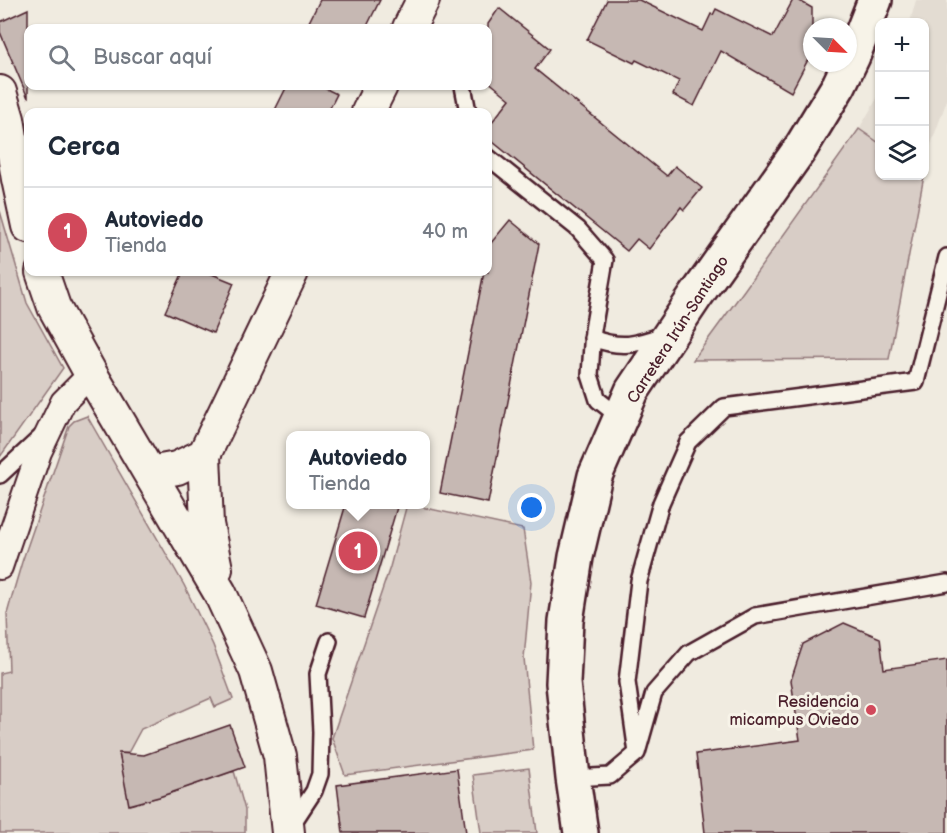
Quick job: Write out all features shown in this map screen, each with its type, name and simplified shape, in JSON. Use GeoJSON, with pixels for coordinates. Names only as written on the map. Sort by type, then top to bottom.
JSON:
{"type":"FeatureCollection","features":[{"type":"Feature","properties":{"kind":"highway","name":"Carretera Irún-Santiago"},"geometry":{"type":"LineString","coordinates":[[581,833],[563,683],[566,621],[576,557],[595,476],[633,391],[806,140],[839,85],[875,0]]}},
{"type":"Feature","properties":{"kind":"street"},"geometry":{"type":"LineString","coordinates":[[411,24],[423,0]]}},
{"type":"Feature","properties":{"kind":"street"},"geometry":{"type":"LineString","coordinates":[[370,108],[379,90]]}},
{"type":"Feature","properties":{"kind":"street"},"geometry":{"type":"LineString","coordinates":[[0,92],[8,118],[13,181],[24,214]]}},
{"type":"Feature","properties":{"kind":"street"},"geometry":{"type":"LineString","coordinates":[[43,276],[54,308],[220,593],[256,671],[280,756],[288,832]]}},
{"type":"Feature","properties":{"kind":"street"},"geometry":{"type":"LineString","coordinates":[[220,593],[207,524],[204,455],[290,276]]}},
{"type":"Feature","properties":{"kind":"street"},"geometry":{"type":"LineString","coordinates":[[0,567],[39,452],[63,402],[91,374]]}},
{"type":"Feature","properties":{"kind":"street"},"geometry":{"type":"LineString","coordinates":[[150,473],[177,468],[204,455]]}},
{"type":"Feature","properties":{"kind":"lane"},"geometry":{"type":"LineString","coordinates":[[465,90],[467,108]]}},
{"type":"Feature","properties":{"kind":"lane"},"geometry":{"type":"LineString","coordinates":[[492,160],[578,229],[605,260],[592,338],[590,375],[598,400],[621,418]]}},
{"type":"Feature","properties":{"kind":"lane"},"geometry":{"type":"LineString","coordinates":[[637,753],[627,682],[639,581],[661,503],[687,442],[724,407],[916,382],[947,257]]}},
{"type":"Feature","properties":{"kind":"lane"},"geometry":{"type":"LineString","coordinates":[[592,338],[609,344],[637,345],[671,333]]}},
{"type":"Feature","properties":{"kind":"lane"},"geometry":{"type":"LineString","coordinates":[[0,475],[50,429]]}},
{"type":"Feature","properties":{"kind":"lane"},"geometry":{"type":"LineString","coordinates":[[573,778],[610,776],[637,753],[654,693],[660,685],[689,653],[755,616],[947,583]]}},
{"type":"Feature","properties":{"kind":"lane"},"geometry":{"type":"LineString","coordinates":[[288,832],[314,791],[320,774],[321,732],[318,674],[329,641]]}},
{"type":"Feature","properties":{"kind":"shaded area"},"geometry":{"type":"Polygon","coordinates":[[[916,0],[947,0],[947,100],[929,150],[929,18],[911,18],[916,0]]]}},
{"type":"Feature","properties":{"kind":"shaded area"},"geometry":{"type":"Polygon","coordinates":[[[875,102],[875,140],[859,129],[875,102]]]}},
{"type":"Feature","properties":{"kind":"shaded area"},"geometry":{"type":"Polygon","coordinates":[[[859,129],[875,140],[875,180],[923,180],[889,359],[693,360],[859,129]]]}},
{"type":"Feature","properties":{"kind":"shaded area"},"geometry":{"type":"Polygon","coordinates":[[[0,211],[27,303],[63,368],[0,457],[0,211]]]}},
{"type":"Feature","properties":{"kind":"shaded area"},"geometry":{"type":"Polygon","coordinates":[[[87,416],[184,585],[213,645],[233,699],[215,707],[211,698],[141,729],[128,753],[119,753],[130,804],[159,797],[234,771],[245,810],[245,833],[0,833],[0,673],[9,671],[7,614],[22,562],[69,426],[74,421],[87,416]]]}},
{"type":"Feature","properties":{"kind":"shaded area"},"geometry":{"type":"Polygon","coordinates":[[[406,509],[430,509],[523,529],[531,582],[524,658],[533,750],[345,775],[332,738],[390,567],[406,509]]]}},
{"type":"Feature","properties":{"kind":"shaded area"},"geometry":{"type":"Polygon","coordinates":[[[529,768],[537,833],[481,833],[473,775],[529,768]]]}},
{"type":"Feature","properties":{"kind":"building"},"geometry":{"type":"Polygon","coordinates":[[[320,0],[380,0],[368,24],[308,24],[320,0]]]}},
{"type":"Feature","properties":{"kind":"building"},"geometry":{"type":"Polygon","coordinates":[[[607,0],[639,0],[703,31],[716,9],[773,37],[793,0],[798,0],[812,8],[812,18],[803,18],[803,69],[791,92],[721,51],[694,106],[673,95],[679,81],[636,60],[634,63],[587,40],[607,0]]]}},
{"type":"Feature","properties":{"kind":"building"},"geometry":{"type":"Polygon","coordinates":[[[499,8],[550,49],[535,69],[667,176],[675,166],[702,188],[684,210],[681,207],[649,249],[637,239],[627,251],[492,141],[492,122],[510,99],[492,84],[492,24],[488,24],[499,8]]]}},
{"type":"Feature","properties":{"kind":"building"},"geometry":{"type":"Polygon","coordinates":[[[28,9],[28,24],[24,24],[24,89],[0,32],[0,22],[28,9]]]}},
{"type":"Feature","properties":{"kind":"building"},"geometry":{"type":"Polygon","coordinates":[[[285,90],[328,90],[337,94],[330,108],[276,108],[285,90]]]}},
{"type":"Feature","properties":{"kind":"building"},"geometry":{"type":"Polygon","coordinates":[[[510,220],[539,244],[488,503],[440,493],[483,276],[492,276],[492,242],[510,220]]]}},
{"type":"Feature","properties":{"kind":"building"},"geometry":{"type":"Polygon","coordinates":[[[181,276],[217,276],[234,283],[213,333],[165,312],[181,276]]]}},
{"type":"Feature","properties":{"kind":"building"},"geometry":{"type":"Polygon","coordinates":[[[344,509],[397,509],[364,618],[316,604],[344,509]]]}},
{"type":"Feature","properties":{"kind":"building","name":"Residencia micampus Oviedo"},"geometry":{"type":"Polygon","coordinates":[[[844,623],[880,638],[884,669],[947,660],[947,833],[705,833],[696,754],[800,740],[791,680],[803,644],[844,623]]]}},
{"type":"Feature","properties":{"kind":"building"},"geometry":{"type":"Polygon","coordinates":[[[230,725],[245,767],[129,805],[119,753],[144,755],[230,725]]]}},
{"type":"Feature","properties":{"kind":"building"},"geometry":{"type":"Polygon","coordinates":[[[457,769],[466,833],[343,833],[337,785],[457,769]]]}},
{"type":"Feature","properties":{"kind":"place","name":"Autoviedo"},"geometry":{"type":"Point","coordinates":[358,551]}},
{"type":"Feature","properties":{"kind":"place","name":"Residencia micampus Oviedo"},"geometry":{"type":"Point","coordinates":[871,710]}}]}
